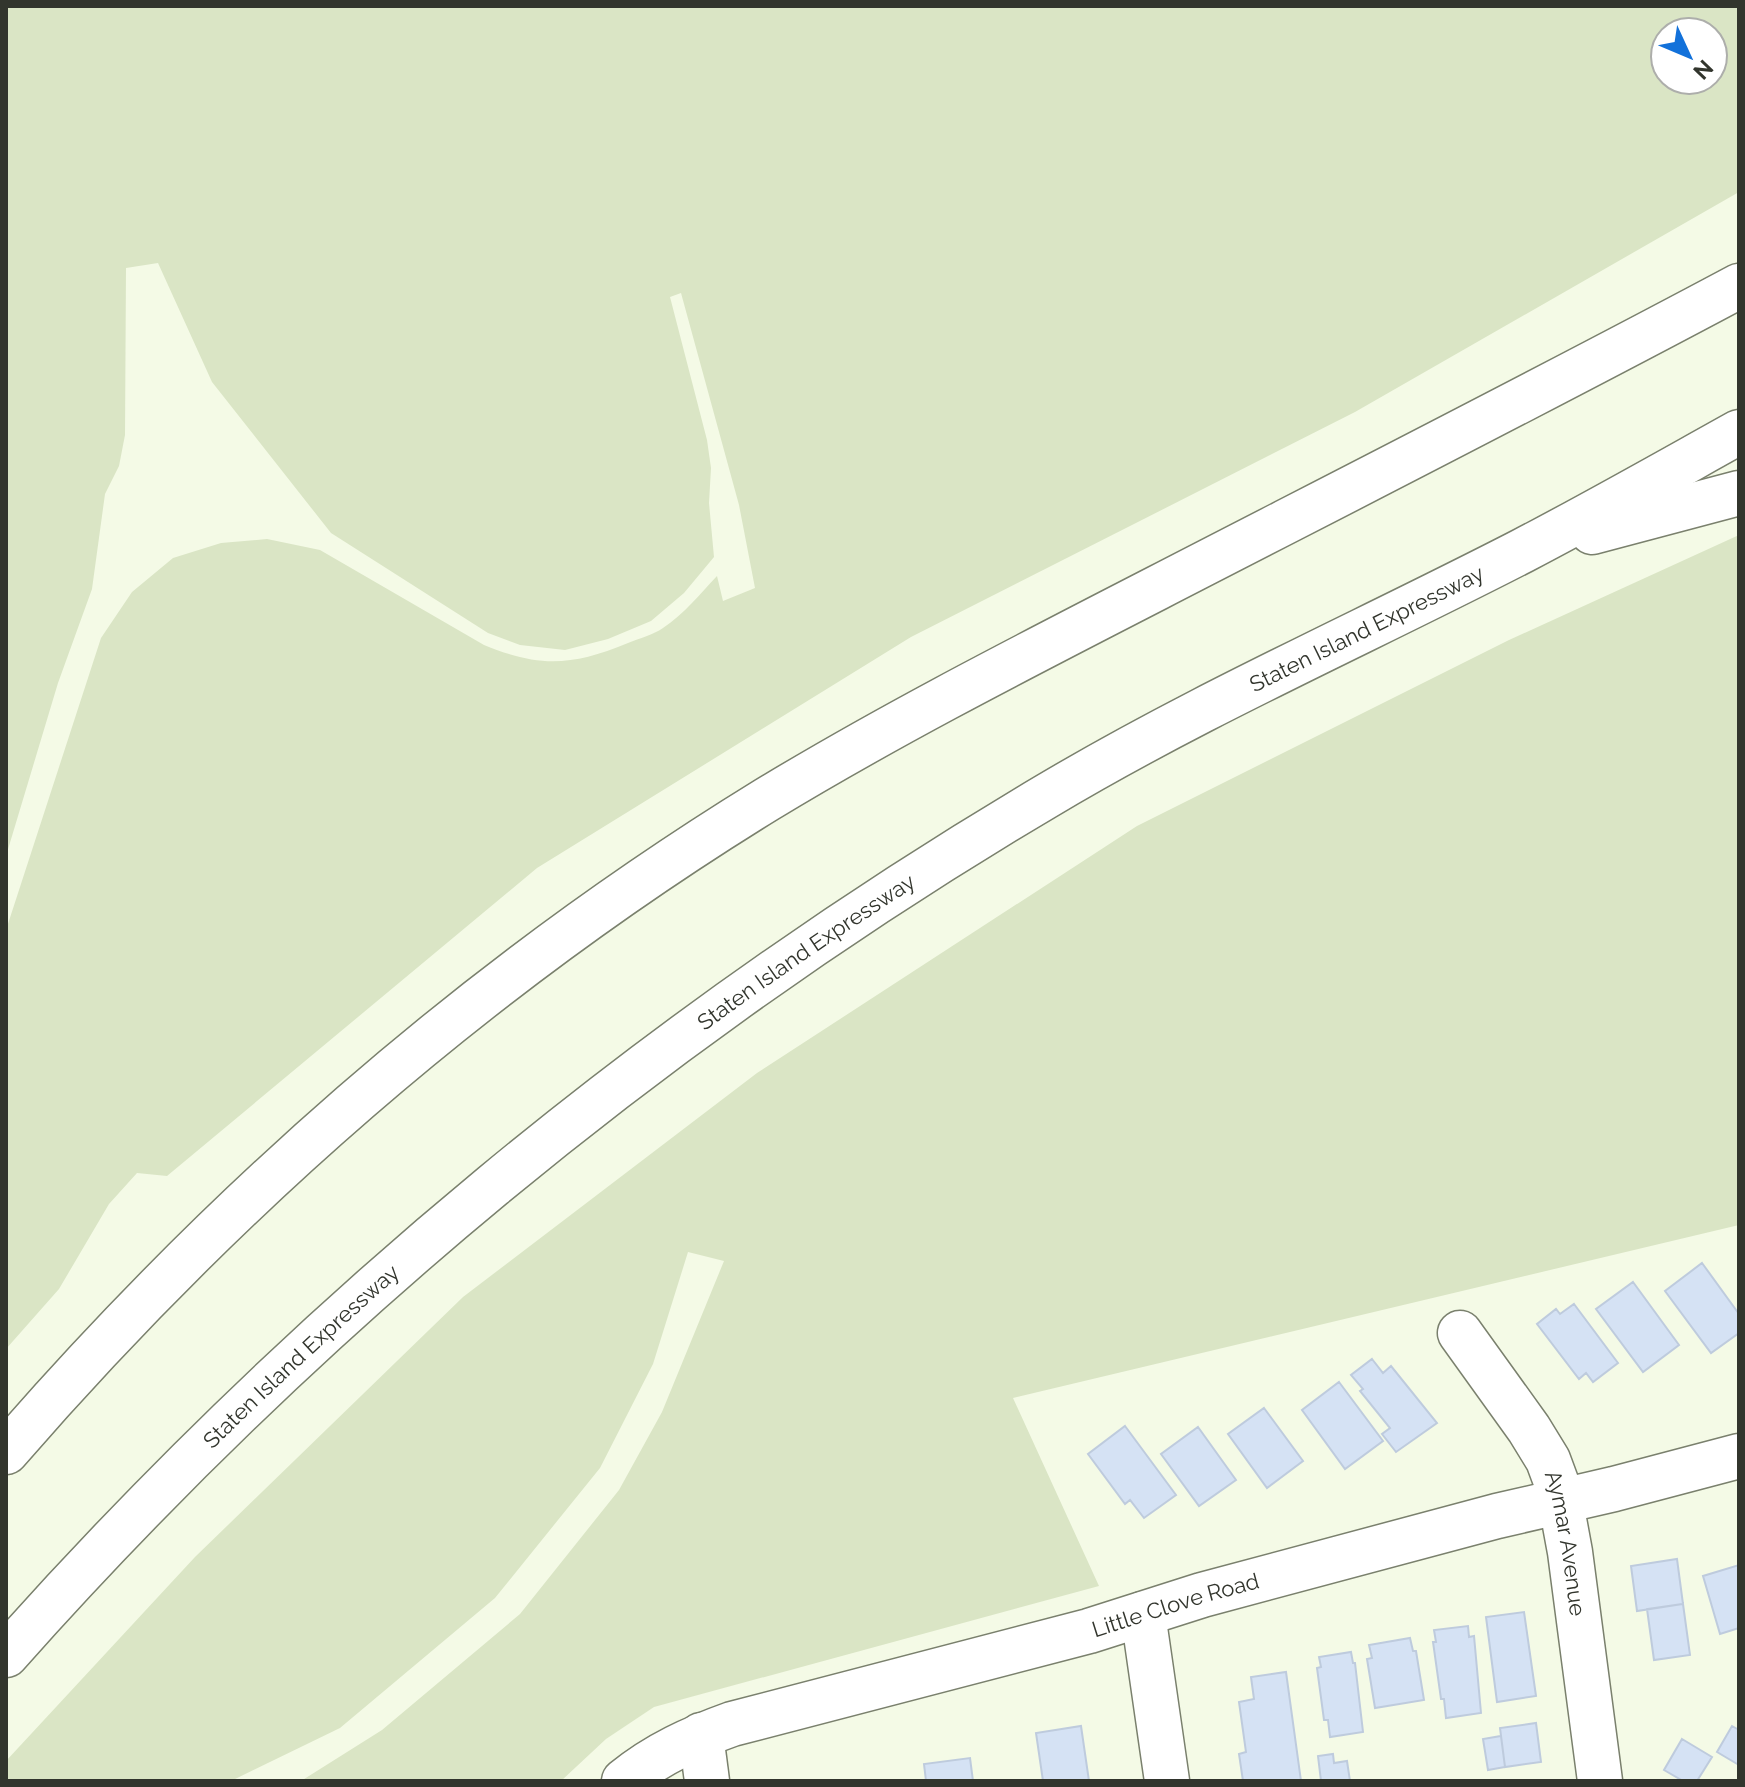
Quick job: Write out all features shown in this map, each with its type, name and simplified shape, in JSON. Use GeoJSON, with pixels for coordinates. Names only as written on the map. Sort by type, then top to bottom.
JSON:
{"type":"FeatureCollection","features":[{"type":"Feature","properties":{"kind":"main road"},"geometry":{"type":"LineString","coordinates":[[6,1452],[145,1300],[328,1125],[450,1022],[654,874],[764,802],[938,701],[1739,286]]}},
{"type":"Feature","properties":{"kind":"main road","name":"Staten Island Expressway"},"geometry":{"type":"LineString","coordinates":[[6,1655],[208,1440],[307,1347],[489,1188],[664,1050],[872,906],[1047,796],[1226,696],[1523,550],[1739,432]]}},
{"type":"Feature","properties":{"kind":"main road"},"geometry":{"type":"LineString","coordinates":[[1523,550],[1739,493]]}},
{"type":"Feature","properties":{"kind":"main road","name":"Aymar Avenue"},"geometry":{"type":"LineString","coordinates":[[1460,1333],[1539,1445],[1554,1473],[1562,1502],[1600,1781]]}},
{"type":"Feature","properties":{"kind":"main road","name":"Little Clove Road"},"geometry":{"type":"LineString","coordinates":[[624,1781],[657,1757],[701,1735],[732,1724],[1497,1516],[1739,1456]]}},
{"type":"Feature","properties":{"kind":"main road"},"geometry":{"type":"LineString","coordinates":[[1143,1614],[1167,1781]]}},
{"type":"Feature","properties":{"kind":"main road"},"geometry":{"type":"LineString","coordinates":[[701,1735],[707,1781]]}},
{"type":"Feature","properties":{"kind":"green space"},"geometry":{"type":"Polygon","coordinates":[[[6,6],[1739,6],[1739,192],[1355,412],[911,637],[537,868],[167,1176],[137,1173],[109,1204],[59,1289],[6,1349],[6,930],[101,638],[132,592],[173,558],[221,543],[267,539],[320,550],[484,645],[539,661],[590,656],[655,633],[692,604],[717,576],[723,601],[755,588],[739,505],[681,293],[670,297],[707,440],[714,557],[684,593],[651,621],[608,639],[565,650],[520,645],[488,633],[331,533],[212,382],[158,263],[126,268],[125,435],[119,466],[105,494],[92,589],[58,683],[6,856],[6,6]]]}},
{"type":"Feature","properties":{"kind":"green space"},"geometry":{"type":"Polygon","coordinates":[[[1739,535],[1739,1225],[1013,1398],[1099,1586],[654,1707],[606,1739],[561,1781],[301,1781],[382,1730],[520,1614],[619,1490],[662,1412],[724,1261],[688,1252],[653,1364],[600,1468],[495,1598],[340,1728],[231,1781],[6,1781],[6,1761],[195,1557],[463,1297],[757,1073],[1137,826],[1509,640],[1739,535]]]}},
{"type":"Feature","properties":{"kind":"building"},"geometry":{"type":"Polygon","coordinates":[[[1702,1263],[1739,1314],[1739,1333],[1711,1353],[1665,1291],[1702,1263]]]}},
{"type":"Feature","properties":{"kind":"building"},"geometry":{"type":"Polygon","coordinates":[[[1633,1282],[1679,1345],[1643,1372],[1596,1309],[1633,1282]]]}},
{"type":"Feature","properties":{"kind":"building"},"geometry":{"type":"Polygon","coordinates":[[[1574,1304],[1618,1363],[1593,1382],[1586,1373],[1579,1379],[1537,1324],[1556,1309],[1560,1314],[1574,1304]]]}},
{"type":"Feature","properties":{"kind":"building"},"geometry":{"type":"Polygon","coordinates":[[[1372,1359],[1383,1373],[1391,1366],[1437,1423],[1396,1452],[1382,1434],[1390,1428],[1351,1375],[1372,1359]]]}},
{"type":"Feature","properties":{"kind":"building"},"geometry":{"type":"Polygon","coordinates":[[[1339,1382],[1383,1441],[1345,1469],[1302,1410],[1339,1382]]]}},
{"type":"Feature","properties":{"kind":"building"},"geometry":{"type":"Polygon","coordinates":[[[1264,1408],[1303,1461],[1267,1488],[1228,1434],[1264,1408]]]}},
{"type":"Feature","properties":{"kind":"building"},"geometry":{"type":"Polygon","coordinates":[[[1125,1426],[1176,1495],[1144,1518],[1130,1500],[1125,1504],[1088,1454],[1125,1426]]]}},
{"type":"Feature","properties":{"kind":"building"},"geometry":{"type":"Polygon","coordinates":[[[1198,1427],[1236,1480],[1199,1506],[1161,1454],[1198,1427]]]}},
{"type":"Feature","properties":{"kind":"building"},"geometry":{"type":"Polygon","coordinates":[[[1677,1559],[1683,1604],[1637,1611],[1631,1566],[1677,1559]]]}},
{"type":"Feature","properties":{"kind":"building"},"geometry":{"type":"Polygon","coordinates":[[[1739,1565],[1739,1628],[1720,1634],[1703,1576],[1739,1565]]]}},
{"type":"Feature","properties":{"kind":"building"},"geometry":{"type":"Polygon","coordinates":[[[1683,1604],[1690,1655],[1654,1660],[1647,1609],[1683,1604]]]}},
{"type":"Feature","properties":{"kind":"building"},"geometry":{"type":"Polygon","coordinates":[[[1524,1612],[1536,1696],[1497,1702],[1486,1617],[1524,1612]]]}},
{"type":"Feature","properties":{"kind":"building"},"geometry":{"type":"Polygon","coordinates":[[[1468,1626],[1469,1637],[1474,1636],[1481,1713],[1446,1718],[1433,1642],[1436,1642],[1434,1630],[1468,1626]]]}},
{"type":"Feature","properties":{"kind":"building"},"geometry":{"type":"Polygon","coordinates":[[[1410,1638],[1413,1651],[1416,1651],[1424,1700],[1375,1708],[1367,1659],[1372,1658],[1369,1645],[1410,1638]]]}},
{"type":"Feature","properties":{"kind":"building"},"geometry":{"type":"Polygon","coordinates":[[[1351,1652],[1363,1732],[1330,1737],[1328,1720],[1324,1720],[1317,1668],[1321,1667],[1319,1657],[1351,1652]]]}},
{"type":"Feature","properties":{"kind":"building"},"geometry":{"type":"Polygon","coordinates":[[[1286,1672],[1301,1781],[1243,1781],[1239,1754],[1246,1752],[1239,1702],[1254,1699],[1251,1677],[1286,1672]]]}},
{"type":"Feature","properties":{"kind":"building"},"geometry":{"type":"Polygon","coordinates":[[[1536,1723],[1541,1762],[1505,1767],[1500,1728],[1536,1723]]]}},
{"type":"Feature","properties":{"kind":"building"},"geometry":{"type":"Polygon","coordinates":[[[1081,1726],[1089,1781],[1043,1781],[1036,1733],[1081,1726]]]}},
{"type":"Feature","properties":{"kind":"building"},"geometry":{"type":"Polygon","coordinates":[[[1732,1726],[1739,1730],[1739,1765],[1717,1752],[1732,1726]]]}},
{"type":"Feature","properties":{"kind":"building"},"geometry":{"type":"Polygon","coordinates":[[[1501,1736],[1505,1767],[1488,1770],[1483,1739],[1501,1736]]]}},
{"type":"Feature","properties":{"kind":"building"},"geometry":{"type":"Polygon","coordinates":[[[1682,1739],[1712,1757],[1697,1781],[1683,1781],[1664,1770],[1682,1739]]]}},
{"type":"Feature","properties":{"kind":"building"},"geometry":{"type":"Polygon","coordinates":[[[1333,1754],[1334,1763],[1347,1761],[1350,1781],[1321,1781],[1318,1756],[1333,1754]]]}},
{"type":"Feature","properties":{"kind":"building"},"geometry":{"type":"Polygon","coordinates":[[[970,1758],[973,1781],[926,1781],[924,1764],[970,1758]]]}}]}
